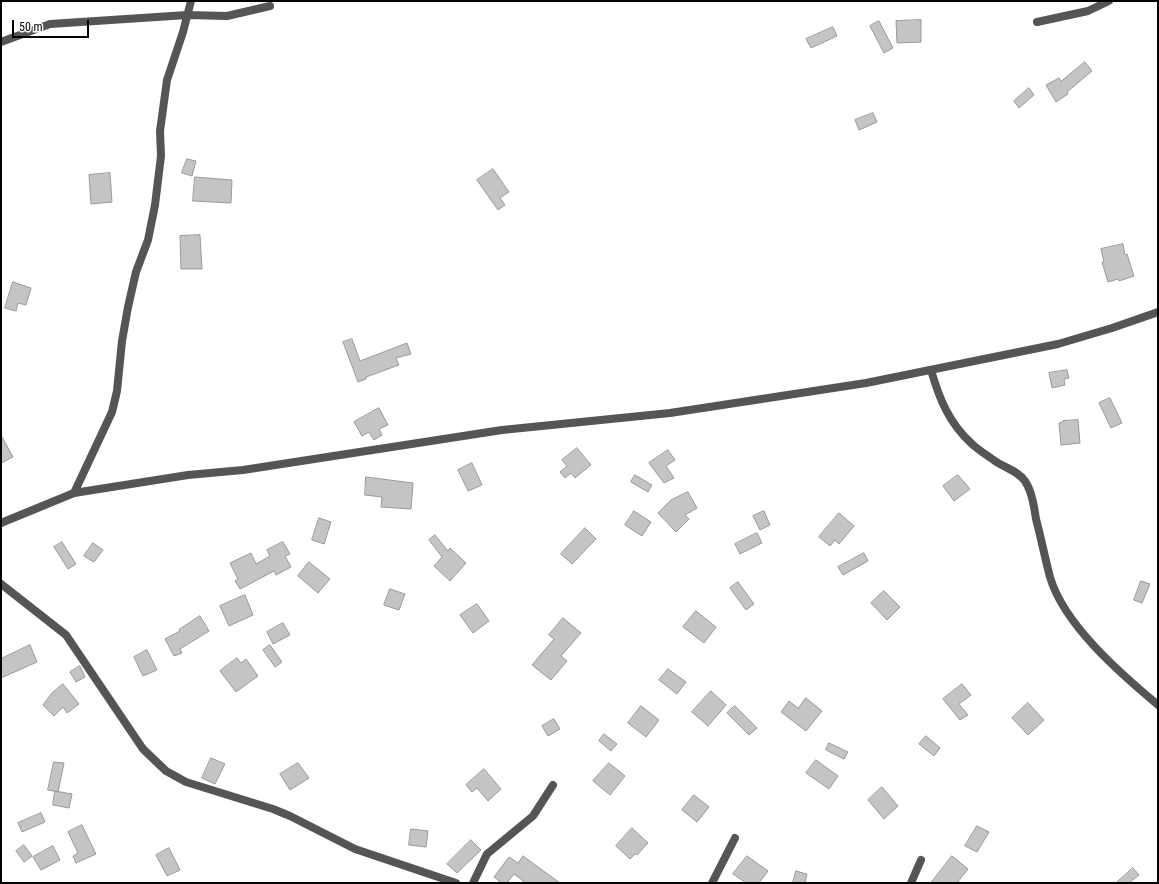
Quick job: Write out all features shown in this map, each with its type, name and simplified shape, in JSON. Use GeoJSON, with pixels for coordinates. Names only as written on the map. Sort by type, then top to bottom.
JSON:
{"type":"FeatureCollection","features":[{"type":"Feature","properties":{"kind":"street"},"geometry":{"type":"LineString","coordinates":[[74,493],[112,412],[128,307],[136,272],[148,240],[155,205],[161,156],[160,131],[167,80],[183,32],[191,1]]}},
{"type":"Feature","properties":{"kind":"street"},"geometry":{"type":"LineString","coordinates":[[1037,22],[1088,11],[1108,1]]}},
{"type":"Feature","properties":{"kind":"street"},"geometry":{"type":"LineString","coordinates":[[1,42],[50,24],[187,15],[227,16],[270,6]]}},
{"type":"Feature","properties":{"kind":"street"},"geometry":{"type":"LineString","coordinates":[[1,522],[74,493],[188,475],[243,470],[502,430],[670,413],[866,383],[1058,344],[1112,328],[1158,312]]}},
{"type":"Feature","properties":{"kind":"street"},"geometry":{"type":"LineString","coordinates":[[932,370],[938,394],[954,424],[971,444],[997,462],[1016,472],[1025,481],[1031,495],[1051,579],[1060,601],[1086,636],[1127,679],[1158,705]]}},
{"type":"Feature","properties":{"kind":"street"},"geometry":{"type":"LineString","coordinates":[[1,584],[66,635],[143,749],[166,771],[186,782],[273,809],[290,816],[355,849],[456,883]]}},
{"type":"Feature","properties":{"kind":"street"},"geometry":{"type":"LineString","coordinates":[[473,883],[488,854],[533,816],[553,785]]}},
{"type":"Feature","properties":{"kind":"street"},"geometry":{"type":"LineString","coordinates":[[712,883],[735,838]]}},
{"type":"Feature","properties":{"kind":"street"},"geometry":{"type":"LineString","coordinates":[[911,883],[920,860]]}},
{"type":"Feature","properties":{"kind":"building"},"geometry":{"type":"Polygon","coordinates":[[[921,20],[921,42],[897,43],[896,21],[921,20]]]}},
{"type":"Feature","properties":{"kind":"building"},"geometry":{"type":"Polygon","coordinates":[[[879,21],[893,48],[884,53],[870,26],[879,21]]]}},
{"type":"Feature","properties":{"kind":"building"},"geometry":{"type":"Polygon","coordinates":[[[833,27],[837,36],[811,48],[806,39],[833,27]]]}},
{"type":"Feature","properties":{"kind":"building"},"geometry":{"type":"Polygon","coordinates":[[[1085,62],[1092,71],[1067,92],[1068,94],[1056,102],[1046,85],[1059,78],[1061,81],[1085,62]]]}},
{"type":"Feature","properties":{"kind":"building"},"geometry":{"type":"Polygon","coordinates":[[[1029,88],[1034,95],[1019,108],[1014,101],[1029,88]]]}},
{"type":"Feature","properties":{"kind":"building"},"geometry":{"type":"Polygon","coordinates":[[[873,113],[877,122],[859,130],[855,120],[873,113]]]}},
{"type":"Feature","properties":{"kind":"building"},"geometry":{"type":"Polygon","coordinates":[[[187,159],[196,161],[192,176],[182,173],[187,159]]]}},
{"type":"Feature","properties":{"kind":"building"},"geometry":{"type":"Polygon","coordinates":[[[493,169],[509,192],[500,198],[505,205],[498,210],[477,180],[493,169]]]}},
{"type":"Feature","properties":{"kind":"building"},"geometry":{"type":"Polygon","coordinates":[[[110,173],[112,202],[91,204],[89,175],[110,173]]]}},
{"type":"Feature","properties":{"kind":"building"},"geometry":{"type":"Polygon","coordinates":[[[195,177],[232,180],[231,203],[193,201],[195,177]]]}},
{"type":"Feature","properties":{"kind":"building"},"geometry":{"type":"Polygon","coordinates":[[[200,235],[202,269],[181,269],[180,236],[200,235]]]}},
{"type":"Feature","properties":{"kind":"building"},"geometry":{"type":"Polygon","coordinates":[[[1123,244],[1125,255],[1127,254],[1134,276],[1119,281],[1118,279],[1108,282],[1102,262],[1104,262],[1101,249],[1123,244]]]}},
{"type":"Feature","properties":{"kind":"building"},"geometry":{"type":"Polygon","coordinates":[[[13,282],[31,288],[26,305],[18,303],[16,311],[5,308],[13,282]]]}},
{"type":"Feature","properties":{"kind":"building"},"geometry":{"type":"Polygon","coordinates":[[[352,339],[360,361],[407,343],[411,354],[396,358],[399,365],[366,377],[366,379],[358,382],[343,342],[352,339]]]}},
{"type":"Feature","properties":{"kind":"building"},"geometry":{"type":"Polygon","coordinates":[[[1067,370],[1069,378],[1064,379],[1065,385],[1052,388],[1049,373],[1067,370]]]}},
{"type":"Feature","properties":{"kind":"building"},"geometry":{"type":"Polygon","coordinates":[[[1110,398],[1122,423],[1111,428],[1099,403],[1110,398]]]}},
{"type":"Feature","properties":{"kind":"building"},"geometry":{"type":"Polygon","coordinates":[[[379,408],[388,425],[379,429],[382,435],[374,440],[369,432],[362,436],[354,422],[379,408]]]}},
{"type":"Feature","properties":{"kind":"building"},"geometry":{"type":"Polygon","coordinates":[[[1078,420],[1080,443],[1061,445],[1059,423],[1063,421],[1078,420]]]}},
{"type":"Feature","properties":{"kind":"building"},"geometry":{"type":"Polygon","coordinates":[[[1,435],[13,457],[1,463],[1,435]]]}},
{"type":"Feature","properties":{"kind":"building"},"geometry":{"type":"Polygon","coordinates":[[[577,448],[591,465],[575,478],[571,473],[565,478],[560,472],[567,466],[562,460],[577,448]]]}},
{"type":"Feature","properties":{"kind":"building"},"geometry":{"type":"Polygon","coordinates":[[[668,450],[675,460],[666,466],[674,478],[664,483],[649,463],[668,450]]]}},
{"type":"Feature","properties":{"kind":"building"},"geometry":{"type":"Polygon","coordinates":[[[472,463],[482,485],[468,491],[458,470],[472,463]]]}},
{"type":"Feature","properties":{"kind":"building"},"geometry":{"type":"Polygon","coordinates":[[[635,475],[652,485],[648,492],[631,482],[635,475]]]}},
{"type":"Feature","properties":{"kind":"building"},"geometry":{"type":"Polygon","coordinates":[[[958,475],[970,489],[954,501],[943,486],[958,475]]]}},
{"type":"Feature","properties":{"kind":"building"},"geometry":{"type":"Polygon","coordinates":[[[366,477],[413,483],[411,509],[381,507],[382,497],[365,495],[366,477]]]}},
{"type":"Feature","properties":{"kind":"building"},"geometry":{"type":"Polygon","coordinates":[[[688,492],[697,508],[685,515],[689,519],[676,532],[658,513],[671,500],[688,492]]]}},
{"type":"Feature","properties":{"kind":"building"},"geometry":{"type":"Polygon","coordinates":[[[634,511],[651,522],[642,536],[625,525],[634,511]]]}},
{"type":"Feature","properties":{"kind":"building"},"geometry":{"type":"Polygon","coordinates":[[[764,511],[770,525],[760,530],[753,516],[764,511]]]}},
{"type":"Feature","properties":{"kind":"building"},"geometry":{"type":"Polygon","coordinates":[[[839,513],[854,526],[839,544],[835,540],[830,546],[819,537],[839,513]]]}},
{"type":"Feature","properties":{"kind":"building"},"geometry":{"type":"Polygon","coordinates":[[[319,518],[331,522],[324,544],[312,540],[319,518]]]}},
{"type":"Feature","properties":{"kind":"building"},"geometry":{"type":"Polygon","coordinates":[[[585,528],[596,539],[572,564],[561,554],[585,528]]]}},
{"type":"Feature","properties":{"kind":"building"},"geometry":{"type":"Polygon","coordinates":[[[757,533],[762,543],[740,554],[735,544],[757,533]]]}},
{"type":"Feature","properties":{"kind":"building"},"geometry":{"type":"Polygon","coordinates":[[[435,535],[448,551],[450,548],[466,563],[450,581],[434,566],[442,557],[429,540],[435,535]]]}},
{"type":"Feature","properties":{"kind":"building"},"geometry":{"type":"Polygon","coordinates":[[[62,542],[76,564],[68,569],[54,547],[62,542]]]}},
{"type":"Feature","properties":{"kind":"building"},"geometry":{"type":"Polygon","coordinates":[[[283,542],[290,554],[285,556],[291,567],[276,575],[274,571],[240,589],[235,581],[238,579],[230,563],[251,553],[256,564],[270,556],[267,550],[283,542]]]}},
{"type":"Feature","properties":{"kind":"building"},"geometry":{"type":"Polygon","coordinates":[[[93,543],[103,550],[94,562],[84,556],[93,543]]]}},
{"type":"Feature","properties":{"kind":"building"},"geometry":{"type":"Polygon","coordinates":[[[864,553],[868,561],[843,575],[838,567],[864,553]]]}},
{"type":"Feature","properties":{"kind":"building"},"geometry":{"type":"Polygon","coordinates":[[[309,562],[330,579],[318,593],[298,576],[309,562]]]}},
{"type":"Feature","properties":{"kind":"building"},"geometry":{"type":"Polygon","coordinates":[[[1141,581],[1150,584],[1142,603],[1134,600],[1141,581]]]}},
{"type":"Feature","properties":{"kind":"building"},"geometry":{"type":"Polygon","coordinates":[[[738,582],[754,604],[746,610],[730,588],[738,582]]]}},
{"type":"Feature","properties":{"kind":"building"},"geometry":{"type":"Polygon","coordinates":[[[390,589],[405,594],[399,610],[384,605],[390,589]]]}},
{"type":"Feature","properties":{"kind":"building"},"geometry":{"type":"Polygon","coordinates":[[[884,591],[900,607],[887,620],[871,603],[884,591]]]}},
{"type":"Feature","properties":{"kind":"building"},"geometry":{"type":"Polygon","coordinates":[[[245,595],[253,615],[229,626],[220,606],[245,595]]]}},
{"type":"Feature","properties":{"kind":"building"},"geometry":{"type":"Polygon","coordinates":[[[477,604],[489,621],[473,633],[460,615],[477,604]]]}},
{"type":"Feature","properties":{"kind":"building"},"geometry":{"type":"Polygon","coordinates":[[[696,611],[716,627],[704,643],[683,627],[696,611]]]}},
{"type":"Feature","properties":{"kind":"building"},"geometry":{"type":"Polygon","coordinates":[[[200,616],[209,631],[180,649],[182,653],[174,656],[165,639],[180,631],[179,630],[200,616]]]}},
{"type":"Feature","properties":{"kind":"building"},"geometry":{"type":"Polygon","coordinates":[[[563,618],[581,633],[561,656],[567,661],[551,680],[532,665],[554,639],[549,635],[563,618]]]}},
{"type":"Feature","properties":{"kind":"building"},"geometry":{"type":"Polygon","coordinates":[[[283,623],[290,635],[273,644],[267,632],[283,623]]]}},
{"type":"Feature","properties":{"kind":"building"},"geometry":{"type":"Polygon","coordinates":[[[30,645],[37,662],[1,678],[1,659],[30,645]]]}},
{"type":"Feature","properties":{"kind":"building"},"geometry":{"type":"Polygon","coordinates":[[[270,645],[282,662],[275,667],[263,650],[270,645]]]}},
{"type":"Feature","properties":{"kind":"building"},"geometry":{"type":"Polygon","coordinates":[[[147,650],[157,670],[143,676],[134,657],[147,650]]]}},
{"type":"Feature","properties":{"kind":"building"},"geometry":{"type":"Polygon","coordinates":[[[237,658],[241,663],[246,659],[258,676],[236,692],[220,671],[237,658]]]}},
{"type":"Feature","properties":{"kind":"building"},"geometry":{"type":"Polygon","coordinates":[[[80,666],[85,677],[76,682],[70,672],[80,666]]]}},
{"type":"Feature","properties":{"kind":"building"},"geometry":{"type":"Polygon","coordinates":[[[668,669],[686,682],[677,694],[659,680],[668,669]]]}},
{"type":"Feature","properties":{"kind":"building"},"geometry":{"type":"Polygon","coordinates":[[[63,684],[79,704],[67,713],[63,707],[54,716],[43,705],[52,693],[63,684]]]}},
{"type":"Feature","properties":{"kind":"building"},"geometry":{"type":"Polygon","coordinates":[[[962,684],[971,695],[959,704],[968,715],[960,720],[943,699],[962,684]]]}},
{"type":"Feature","properties":{"kind":"building"},"geometry":{"type":"Polygon","coordinates":[[[711,691],[726,705],[708,726],[692,712],[711,691]]]}},
{"type":"Feature","properties":{"kind":"building"},"geometry":{"type":"Polygon","coordinates":[[[806,698],[822,711],[806,731],[781,712],[789,701],[798,708],[806,698]]]}},
{"type":"Feature","properties":{"kind":"building"},"geometry":{"type":"Polygon","coordinates":[[[1028,703],[1044,720],[1028,735],[1012,718],[1028,703]]]}},
{"type":"Feature","properties":{"kind":"building"},"geometry":{"type":"Polygon","coordinates":[[[641,706],[659,720],[646,737],[628,723],[641,706]]]}},
{"type":"Feature","properties":{"kind":"building"},"geometry":{"type":"Polygon","coordinates":[[[735,706],[757,728],[749,735],[727,713],[735,706]]]}},
{"type":"Feature","properties":{"kind":"building"},"geometry":{"type":"Polygon","coordinates":[[[554,719],[560,729],[548,736],[542,726],[554,719]]]}},
{"type":"Feature","properties":{"kind":"building"},"geometry":{"type":"Polygon","coordinates":[[[604,734],[617,744],[611,751],[599,741],[604,734]]]}},
{"type":"Feature","properties":{"kind":"building"},"geometry":{"type":"Polygon","coordinates":[[[926,736],[940,748],[934,756],[919,744],[926,736]]]}},
{"type":"Feature","properties":{"kind":"building"},"geometry":{"type":"Polygon","coordinates":[[[829,743],[848,752],[844,759],[826,750],[829,743]]]}},
{"type":"Feature","properties":{"kind":"building"},"geometry":{"type":"Polygon","coordinates":[[[211,758],[225,764],[215,784],[202,778],[211,758]]]}},
{"type":"Feature","properties":{"kind":"building"},"geometry":{"type":"Polygon","coordinates":[[[816,760],[838,776],[829,789],[806,773],[816,760]]]}},
{"type":"Feature","properties":{"kind":"building"},"geometry":{"type":"Polygon","coordinates":[[[54,762],[64,763],[58,792],[48,790],[54,762]]]}},
{"type":"Feature","properties":{"kind":"building"},"geometry":{"type":"Polygon","coordinates":[[[298,763],[309,778],[290,790],[280,774],[298,763]]]}},
{"type":"Feature","properties":{"kind":"building"},"geometry":{"type":"Polygon","coordinates":[[[609,763],[625,776],[610,795],[593,781],[609,763]]]}},
{"type":"Feature","properties":{"kind":"building"},"geometry":{"type":"Polygon","coordinates":[[[484,769],[501,789],[488,801],[477,788],[472,792],[466,785],[484,769]]]}},
{"type":"Feature","properties":{"kind":"building"},"geometry":{"type":"Polygon","coordinates":[[[882,787],[898,806],[884,819],[868,800],[882,787]]]}},
{"type":"Feature","properties":{"kind":"building"},"geometry":{"type":"Polygon","coordinates":[[[55,791],[72,794],[69,808],[53,805],[55,791]]]}},
{"type":"Feature","properties":{"kind":"building"},"geometry":{"type":"Polygon","coordinates":[[[694,795],[709,807],[697,822],[682,810],[694,795]]]}},
{"type":"Feature","properties":{"kind":"building"},"geometry":{"type":"Polygon","coordinates":[[[41,813],[45,822],[22,832],[18,823],[41,813]]]}},
{"type":"Feature","properties":{"kind":"building"},"geometry":{"type":"Polygon","coordinates":[[[82,825],[96,854],[76,863],[73,856],[78,853],[68,832],[82,825]]]}},
{"type":"Feature","properties":{"kind":"building"},"geometry":{"type":"Polygon","coordinates":[[[977,826],[989,832],[977,852],[965,846],[977,826]]]}},
{"type":"Feature","properties":{"kind":"building"},"geometry":{"type":"Polygon","coordinates":[[[632,828],[648,843],[637,855],[635,854],[630,859],[616,846],[632,828]]]}},
{"type":"Feature","properties":{"kind":"building"},"geometry":{"type":"Polygon","coordinates":[[[411,829],[428,831],[426,847],[409,845],[411,829]]]}},
{"type":"Feature","properties":{"kind":"building"},"geometry":{"type":"Polygon","coordinates":[[[471,840],[481,850],[457,873],[447,864],[471,840]]]}},
{"type":"Feature","properties":{"kind":"building"},"geometry":{"type":"Polygon","coordinates":[[[24,845],[32,856],[24,862],[16,851],[24,845]]]}},
{"type":"Feature","properties":{"kind":"building"},"geometry":{"type":"Polygon","coordinates":[[[53,846],[60,860],[41,870],[33,857],[53,846]]]}},
{"type":"Feature","properties":{"kind":"building"},"geometry":{"type":"Polygon","coordinates":[[[169,848],[180,870],[167,876],[156,855],[169,848]]]}},
{"type":"Feature","properties":{"kind":"building"},"geometry":{"type":"Polygon","coordinates":[[[523,856],[560,883],[526,883],[514,874],[507,883],[502,883],[494,877],[509,857],[518,863],[523,856]]]}},
{"type":"Feature","properties":{"kind":"building"},"geometry":{"type":"Polygon","coordinates":[[[747,856],[768,871],[759,883],[746,883],[733,874],[747,856]]]}},
{"type":"Feature","properties":{"kind":"building"},"geometry":{"type":"Polygon","coordinates":[[[952,856],[968,869],[957,883],[931,883],[952,856]]]}},
{"type":"Feature","properties":{"kind":"building"},"geometry":{"type":"Polygon","coordinates":[[[1133,868],[1139,875],[1129,883],[1116,883],[1133,868]]]}},
{"type":"Feature","properties":{"kind":"building"},"geometry":{"type":"Polygon","coordinates":[[[796,871],[807,874],[805,883],[793,883],[796,871]]]}}]}
